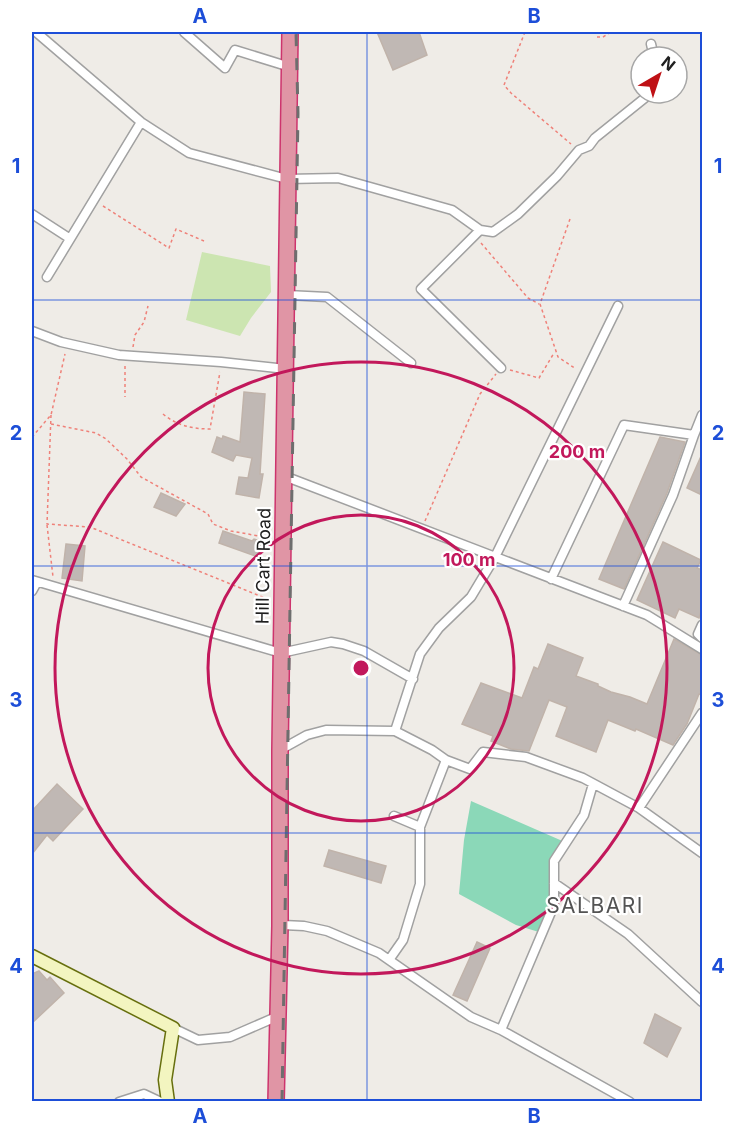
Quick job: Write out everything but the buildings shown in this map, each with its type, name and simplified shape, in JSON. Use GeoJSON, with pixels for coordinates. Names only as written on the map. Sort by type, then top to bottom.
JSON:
{"type":"FeatureCollection","features":[{"type":"Feature","properties":{"kind":"highway","name":"Hill Cart Road"},"geometry":{"type":"LineString","coordinates":[[276,1101],[290,32]]}},
{"type":"Feature","properties":{"kind":"street"},"geometry":{"type":"LineString","coordinates":[[36,32],[141,122],[189,153],[287,179],[338,178],[452,210],[478,233]]}},
{"type":"Feature","properties":{"kind":"street"},"geometry":{"type":"LineString","coordinates":[[184,32],[225,68],[235,50],[290,67]]}},
{"type":"Feature","properties":{"kind":"street"},"geometry":{"type":"LineString","coordinates":[[501,368],[421,289],[478,233],[493,232],[518,214],[557,176],[579,150],[589,146],[595,138],[636,105]]}},
{"type":"Feature","properties":{"kind":"street"},"geometry":{"type":"LineString","coordinates":[[46,277],[141,122]]}},
{"type":"Feature","properties":{"kind":"street"},"geometry":{"type":"LineString","coordinates":[[32,214],[69,238]]}},
{"type":"Feature","properties":{"kind":"street"},"geometry":{"type":"LineString","coordinates":[[287,295],[327,297],[411,363]]}},
{"type":"Feature","properties":{"kind":"street"},"geometry":{"type":"LineString","coordinates":[[395,731],[420,654],[439,628],[471,597],[495,557],[618,306]]}},
{"type":"Feature","properties":{"kind":"street"},"geometry":{"type":"LineString","coordinates":[[32,331],[68,344],[128,356],[286,369]]}},
{"type":"Feature","properties":{"kind":"street"},"geometry":{"type":"LineString","coordinates":[[623,606],[673,495],[702,415]]}},
{"type":"Feature","properties":{"kind":"street"},"geometry":{"type":"LineString","coordinates":[[552,579],[624,425],[694,435]]}},
{"type":"Feature","properties":{"kind":"street"},"geometry":{"type":"LineString","coordinates":[[284,478],[292,479],[647,615],[702,649]]}},
{"type":"Feature","properties":{"kind":"street"},"geometry":{"type":"LineString","coordinates":[[32,591],[34,581],[281,653],[331,642],[343,644],[364,651],[413,679]]}},
{"type":"Feature","properties":{"kind":"street"},"geometry":{"type":"LineString","coordinates":[[702,625],[698,634],[702,638]]}},
{"type":"Feature","properties":{"kind":"street"},"geometry":{"type":"LineString","coordinates":[[639,808],[702,713]]}},
{"type":"Feature","properties":{"kind":"street"},"geometry":{"type":"LineString","coordinates":[[280,750],[307,735],[326,730],[395,731],[446,760],[470,769],[483,752],[526,757],[593,784],[639,808],[702,853]]}},
{"type":"Feature","properties":{"kind":"street"},"geometry":{"type":"LineString","coordinates":[[389,960],[404,940],[420,884],[420,826],[446,760]]}},
{"type":"Feature","properties":{"kind":"street"},"geometry":{"type":"LineString","coordinates":[[501,1030],[554,905],[554,861],[584,815],[593,784]]}},
{"type":"Feature","properties":{"kind":"street"},"geometry":{"type":"LineString","coordinates":[[394,816],[420,826]]}},
{"type":"Feature","properties":{"kind":"street"},"geometry":{"type":"LineString","coordinates":[[554,883],[628,934],[702,1002]]}},
{"type":"Feature","properties":{"kind":"street"},"geometry":{"type":"LineString","coordinates":[[280,926],[304,926],[327,931],[379,953],[471,1017],[501,1030],[630,1101]]}},
{"type":"Feature","properties":{"kind":"street"},"geometry":{"type":"LineString","coordinates":[[32,956],[198,1040],[230,1037],[276,1017]]}},
{"type":"Feature","properties":{"kind":"street"},"geometry":{"type":"LineString","coordinates":[[168,1101],[165,1080],[173,1028]]}},
{"type":"Feature","properties":{"kind":"street"},"geometry":{"type":"LineString","coordinates":[[119,1101],[144,1094],[161,1101]]}},
{"type":"Feature","properties":{"kind":"path"},"geometry":{"type":"LineString","coordinates":[[525,32],[504,85],[579,150]]}},
{"type":"Feature","properties":{"kind":"path"},"geometry":{"type":"LineString","coordinates":[[597,37],[603,37],[612,32]]}},
{"type":"Feature","properties":{"kind":"path"},"geometry":{"type":"LineString","coordinates":[[92,199],[169,248],[177,229],[204,241]]}},
{"type":"Feature","properties":{"kind":"path"},"geometry":{"type":"LineString","coordinates":[[570,219],[540,304],[558,357],[585,374]]}},
{"type":"Feature","properties":{"kind":"path"},"geometry":{"type":"LineString","coordinates":[[478,233],[528,298],[540,304]]}},
{"type":"Feature","properties":{"kind":"path"},"geometry":{"type":"LineString","coordinates":[[126,397],[128,356],[135,335],[144,322],[148,306]]}},
{"type":"Feature","properties":{"kind":"path"},"geometry":{"type":"LineString","coordinates":[[54,587],[47,524],[50,424],[68,344]]}},
{"type":"Feature","properties":{"kind":"path"},"geometry":{"type":"LineString","coordinates":[[422,529],[480,394],[501,368],[538,378],[554,353]]}},
{"type":"Feature","properties":{"kind":"path"},"geometry":{"type":"LineString","coordinates":[[162,414],[172,422],[197,429],[210,429],[221,362]]}},
{"type":"Feature","properties":{"kind":"path"},"geometry":{"type":"LineString","coordinates":[[32,437],[51,415]]}},
{"type":"Feature","properties":{"kind":"path"},"geometry":{"type":"LineString","coordinates":[[50,424],[96,433],[106,439],[127,459],[141,477],[208,514],[213,524],[231,531],[283,540]]}},
{"type":"Feature","properties":{"kind":"path"},"geometry":{"type":"LineString","coordinates":[[47,524],[90,527],[282,605]]}},
{"type":"Feature","properties":{"kind":"green space"},"geometry":{"type":"Polygon","coordinates":[[[202,252],[270,266],[271,292],[240,336],[186,320],[202,252]]]}},
{"type":"Feature","properties":{"kind":"green space"},"geometry":{"type":"Polygon","coordinates":[[[471,801],[567,843],[554,861],[554,905],[542,933],[516,925],[459,894],[464,840],[471,801]]]}},
{"type":"Feature","properties":{"kind":"railway"},"geometry":{"type":"LineString","coordinates":[[282,1102],[298,113],[296,32]]}},
{"type":"Feature","properties":{"kind":"district","name":"SALBARI"},"geometry":{"type":"Point","coordinates":[595,905]}}]}
